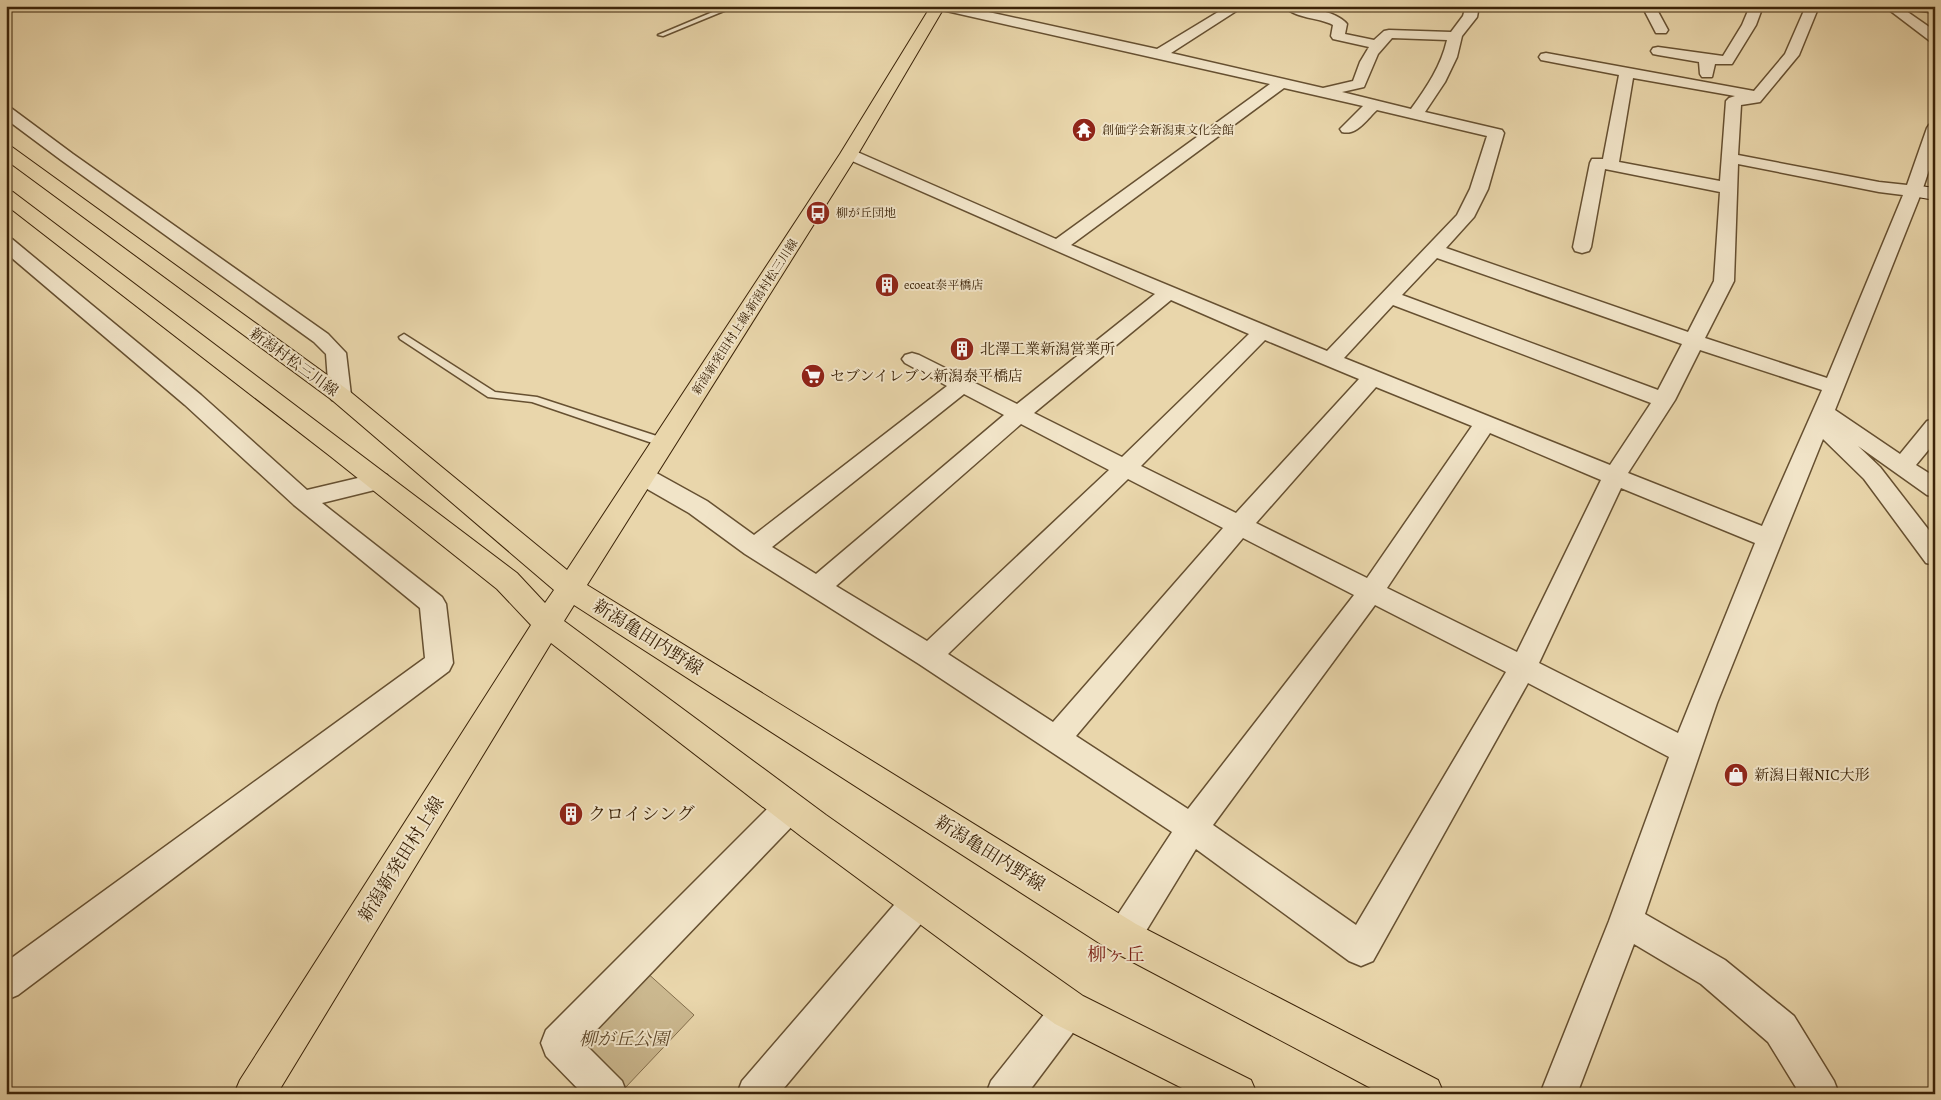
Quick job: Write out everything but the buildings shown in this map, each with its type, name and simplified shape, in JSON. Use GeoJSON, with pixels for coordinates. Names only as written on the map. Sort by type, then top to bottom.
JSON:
{"type":"FeatureCollection","features":[{"type":"Feature","properties":{"kind":"main road","name":"新潟新発田村上線;新潟村松三川線"},"geometry":{"type":"LineString","coordinates":[[547,624],[849,154],[938,6]]}},
{"type":"Feature","properties":{"kind":"main road"},"geometry":{"type":"LineString","coordinates":[[1907,6],[1935,9]]}},
{"type":"Feature","properties":{"kind":"main road","name":"新潟村松三川線"},"geometry":{"type":"LineString","coordinates":[[6,151],[340,395],[570,589]]}},
{"type":"Feature","properties":{"kind":"main road"},"geometry":{"type":"LineString","coordinates":[[6,196],[507,581],[547,624],[789,808],[1069,1010],[1237,1094]]}},
{"type":"Feature","properties":{"kind":"main road","name":"新潟亀田内野線"},"geometry":{"type":"LineString","coordinates":[[570,589],[1123,937],[1424,1094]]}},
{"type":"Feature","properties":{"kind":"main road","name":"新潟新発田村上線"},"geometry":{"type":"LineString","coordinates":[[254,1094],[547,624]]}},
{"type":"Feature","properties":{"kind":"street"},"geometry":{"type":"LineString","coordinates":[[942,6],[1416,113],[1496,133],[1479,189],[1465,217],[1330,360]]}},
{"type":"Feature","properties":{"kind":"street"},"geometry":{"type":"LineString","coordinates":[[1158,54],[1238,6]]}},
{"type":"Feature","properties":{"kind":"street"},"geometry":{"type":"LineString","coordinates":[[1290,6],[1299,11],[1331,18],[1340,24],[1338,36],[1377,45]]}},
{"type":"Feature","properties":{"kind":"street"},"geometry":{"type":"LineString","coordinates":[[1416,113],[1438,82],[1450,57],[1455,36],[1470,17],[1473,6]]}},
{"type":"Feature","properties":{"kind":"street"},"geometry":{"type":"LineString","coordinates":[[1648,6],[1661,30]]}},
{"type":"Feature","properties":{"kind":"street"},"geometry":{"type":"LineString","coordinates":[[1658,52],[1704,60],[1727,61],[1749,25],[1757,6]]}},
{"type":"Feature","properties":{"kind":"street"},"geometry":{"type":"LineString","coordinates":[[643,476],[698,508],[754,548],[930,656],[1192,828],[1361,949],[1523,667],[1615,475],[1664,400],[1724,281],[1734,101],[1755,99],[1792,55],[1813,6]]}},
{"type":"Feature","properties":{"kind":"street"},"geometry":{"type":"LineString","coordinates":[[1890,6],[1935,38]]}},
{"type":"Feature","properties":{"kind":"street"},"geometry":{"type":"LineString","coordinates":[[1321,92],[1359,84],[1365,74],[1368,60],[1377,45],[1390,34],[1455,36]]}},
{"type":"Feature","properties":{"kind":"street"},"geometry":{"type":"LineString","coordinates":[[1546,57],[1757,96]]}},
{"type":"Feature","properties":{"kind":"street"},"geometry":{"type":"LineString","coordinates":[[1704,60],[1708,64],[1705,87]]}},
{"type":"Feature","properties":{"kind":"street"},"geometry":{"type":"LineString","coordinates":[[1610,165],[1627,72]]}},
{"type":"Feature","properties":{"kind":"street"},"geometry":{"type":"LineString","coordinates":[[1058,246],[1281,83]]}},
{"type":"Feature","properties":{"kind":"street"},"geometry":{"type":"LineString","coordinates":[[1348,129],[1374,104]]}},
{"type":"Feature","properties":{"kind":"street"},"geometry":{"type":"LineString","coordinates":[[6,111],[75,163],[321,338],[336,353],[340,395]]}},
{"type":"Feature","properties":{"kind":"street"},"geometry":{"type":"LineString","coordinates":[[1558,1094],[1626,921],[1686,751],[1769,539],[1834,387],[1924,193],[1935,128]]}},
{"type":"Feature","properties":{"kind":"street"},"geometry":{"type":"LineString","coordinates":[[849,154],[1058,246],[1262,332],[1769,539]]}},
{"type":"Feature","properties":{"kind":"street"},"geometry":{"type":"LineString","coordinates":[[1730,158],[1924,193]]}},
{"type":"Feature","properties":{"kind":"street"},"geometry":{"type":"LineString","coordinates":[[1582,248],[1598,163],[1728,188]]}},
{"type":"Feature","properties":{"kind":"street"},"geometry":{"type":"LineString","coordinates":[[6,243],[193,400],[302,499],[433,604],[439,663],[6,983]]}},
{"type":"Feature","properties":{"kind":"street"},"geometry":{"type":"LineString","coordinates":[[1433,250],[1693,341],[1834,387]]}},
{"type":"Feature","properties":{"kind":"street"},"geometry":{"type":"LineString","coordinates":[[817,587],[1019,414],[1169,292]]}},
{"type":"Feature","properties":{"kind":"street"},"geometry":{"type":"LineString","coordinates":[[1389,297],[1664,400]]}},
{"type":"Feature","properties":{"kind":"street"},"geometry":{"type":"LineString","coordinates":[[930,656],[1124,469],[1262,332]]}},
{"type":"Feature","properties":{"kind":"street"},"geometry":{"type":"LineString","coordinates":[[912,359],[1124,469],[1523,667],[1686,751]]}},
{"type":"Feature","properties":{"kind":"street"},"geometry":{"type":"LineString","coordinates":[[1056,739],[1239,526],[1373,377]]}},
{"type":"Feature","properties":{"kind":"street"},"geometry":{"type":"LineString","coordinates":[[754,548],[962,385]]}},
{"type":"Feature","properties":{"kind":"street"},"geometry":{"type":"LineString","coordinates":[[1822,417],[1904,466],[1935,489]]}},
{"type":"Feature","properties":{"kind":"street"},"geometry":{"type":"LineString","coordinates":[[1822,417],[1872,473],[1932,550]]}},
{"type":"Feature","properties":{"kind":"street"},"geometry":{"type":"LineString","coordinates":[[1123,937],[1192,828],[1371,592],[1486,422]]}},
{"type":"Feature","properties":{"kind":"street"},"geometry":{"type":"LineString","coordinates":[[1904,466],[1935,426]]}},
{"type":"Feature","properties":{"kind":"street"},"geometry":{"type":"LineString","coordinates":[[302,499],[379,481]]}},
{"type":"Feature","properties":{"kind":"street"},"geometry":{"type":"LineString","coordinates":[[609,1094],[559,1043],[789,808]]}},
{"type":"Feature","properties":{"kind":"street"},"geometry":{"type":"LineString","coordinates":[[755,1094],[918,902]]}},
{"type":"Feature","properties":{"kind":"street"},"geometry":{"type":"LineString","coordinates":[[1626,921],[1713,972],[1781,1029],[1820,1094]]}},
{"type":"Feature","properties":{"kind":"street"},"geometry":{"type":"LineString","coordinates":[[1004,1094],[1069,1010]]}},
{"type":"Feature","properties":{"kind":"lane"},"geometry":{"type":"LineString","coordinates":[[661,35],[733,6]]}},
{"type":"Feature","properties":{"kind":"lane"},"geometry":{"type":"LineString","coordinates":[[404,337],[492,395],[533,399],[665,443]]}},
{"type":"Feature","properties":{"kind":"green space","name":"柳が丘公園"},"geometry":{"type":"Polygon","coordinates":[[[645,971],[694,1015],[625,1088],[585,1049],[591,1024],[645,971]]]}},
{"type":"Feature","properties":{"kind":"place","name":"創価学会新潟東文化会館"},"geometry":{"type":"Point","coordinates":[1084,130]}},
{"type":"Feature","properties":{"kind":"place","name":"柳が丘団地"},"geometry":{"type":"Point","coordinates":[818,213]}},
{"type":"Feature","properties":{"kind":"place","name":"ecoeat泰平橋店"},"geometry":{"type":"Point","coordinates":[887,285]}},
{"type":"Feature","properties":{"kind":"place","name":"北澤工業新潟営業所"},"geometry":{"type":"Point","coordinates":[962,349]}},
{"type":"Feature","properties":{"kind":"place","name":"セブンイレブン新潟泰平橋店"},"geometry":{"type":"Point","coordinates":[813,376]}},
{"type":"Feature","properties":{"kind":"place","name":"新潟日報NIC大形"},"geometry":{"type":"Point","coordinates":[1736,775]}},
{"type":"Feature","properties":{"kind":"place","name":"クロイシング"},"geometry":{"type":"Point","coordinates":[571,814]}},
{"type":"Feature","properties":{"kind":"district","name":"柳ヶ丘"},"geometry":{"type":"Point","coordinates":[1116,955]}}]}
